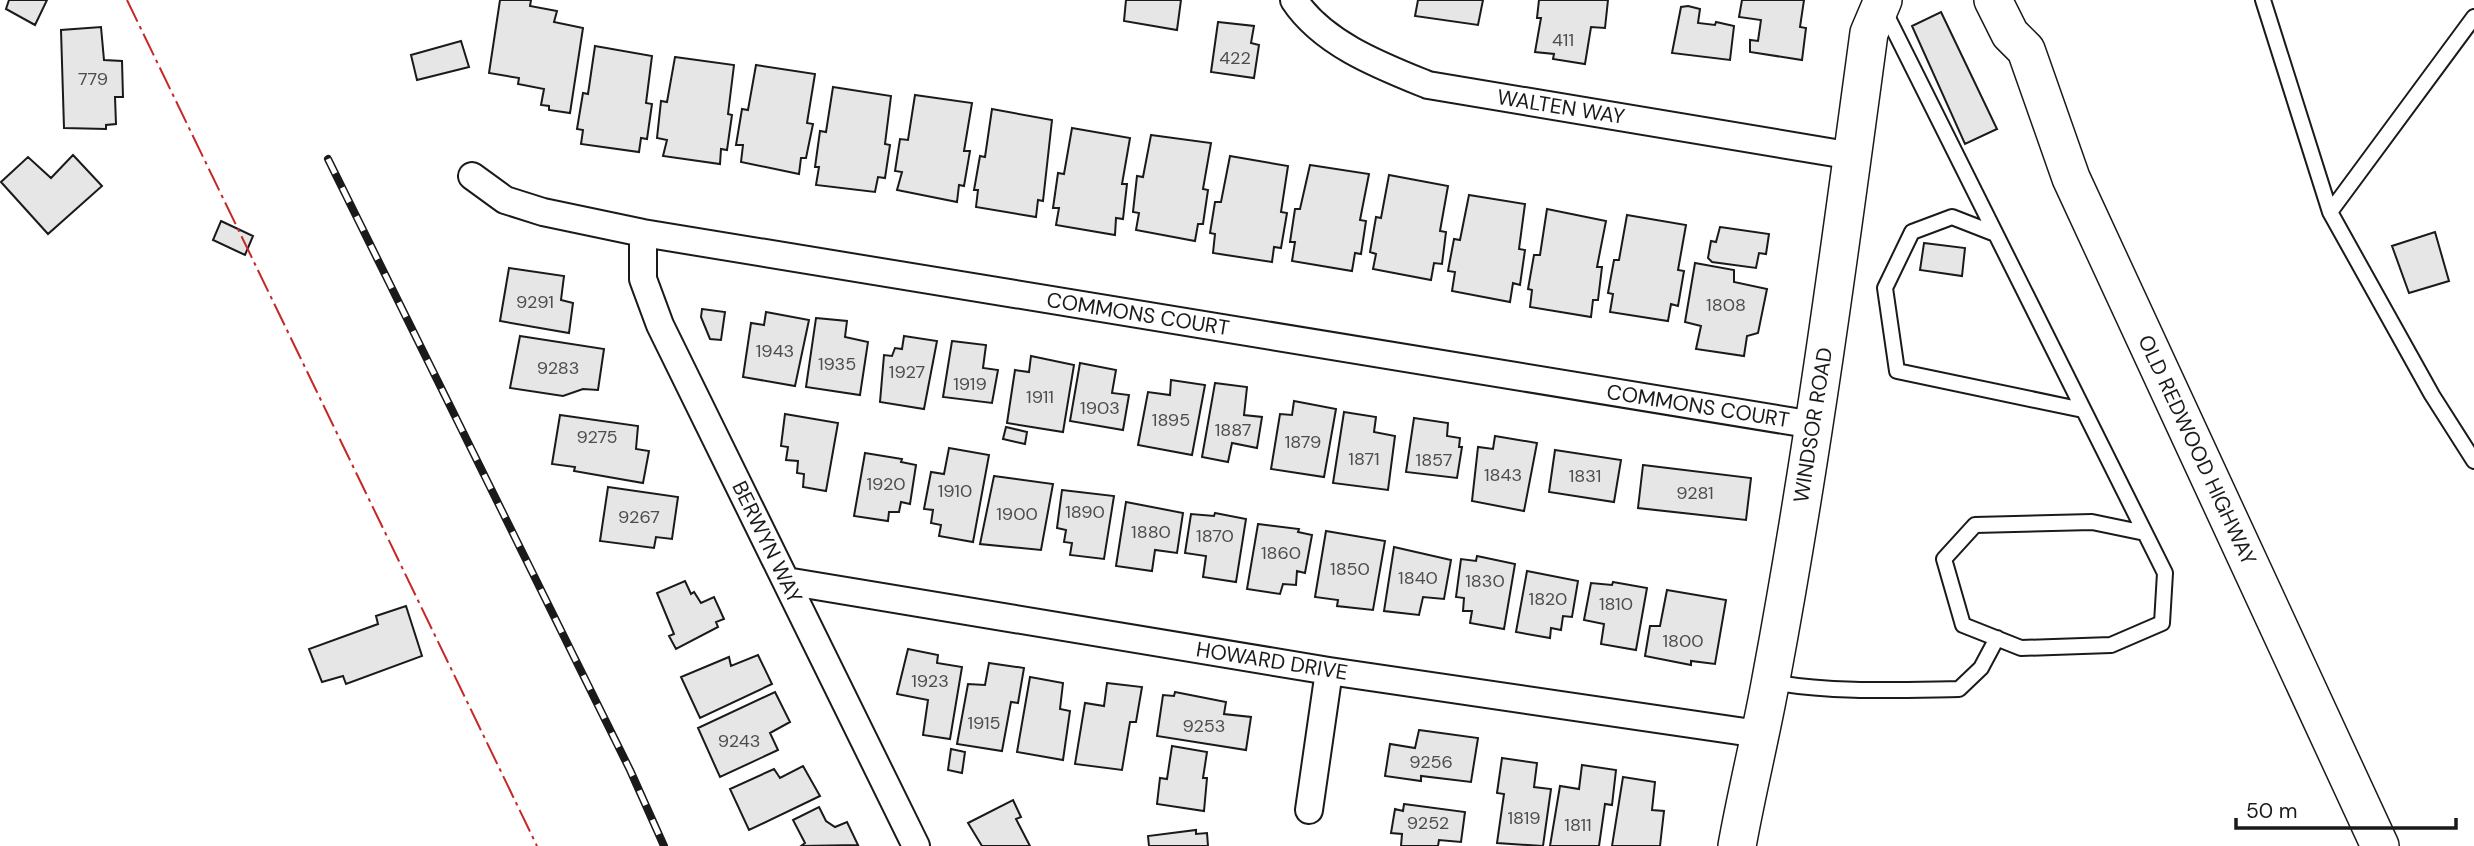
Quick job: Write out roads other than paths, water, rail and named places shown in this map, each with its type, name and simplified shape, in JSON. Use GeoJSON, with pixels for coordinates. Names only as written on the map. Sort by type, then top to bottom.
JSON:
{"type":"FeatureCollection","features":[{"type":"Feature","properties":{"kind":"main road","name":"OLD REDWOOD HIGHWAY"},"geometry":{"type":"LineString","coordinates":[[1993,0],[2010,34],[2026,50]]}},
{"type":"Feature","properties":{"kind":"main road","name":"OLD REDWOOD HIGHWAY"},"geometry":{"type":"LineString","coordinates":[[2020,0],[2029,23],[2026,50],[2049,124],[2071,178],[2380,846]]}},
{"type":"Feature","properties":{"kind":"main road","name":"WINDSOR ROAD"},"geometry":{"type":"LineString","coordinates":[[1737,846],[1771,681],[1814,425],[1869,33],[1881,1]]}},
{"type":"Feature","properties":{"kind":"street","name":"WALTEN WAY"},"geometry":{"type":"LineString","coordinates":[[1294,0],[1334,39],[1378,65],[1428,85],[1853,156]]}},
{"type":"Feature","properties":{"kind":"street","name":"COMMONS COURT"},"geometry":{"type":"LineString","coordinates":[[472,176],[505,200],[543,212],[643,233],[1814,425]]}},
{"type":"Feature","properties":{"kind":"street","name":"BERWYN WAY"},"geometry":{"type":"LineString","coordinates":[[643,233],[643,279],[660,325],[916,846]]}},
{"type":"Feature","properties":{"kind":"street","name":"HOWARD DRIVE"},"geometry":{"type":"LineString","coordinates":[[786,580],[1329,671],[1759,734]]}},
{"type":"Feature","properties":{"kind":"street"},"geometry":{"type":"LineString","coordinates":[[1309,810],[1329,671]]}},
{"type":"Feature","properties":{"kind":"lane"},"geometry":{"type":"LineString","coordinates":[[2263,0],[2330,212],[2432,395],[2474,461]]}},
{"type":"Feature","properties":{"kind":"lane"},"geometry":{"type":"LineString","coordinates":[[1881,1],[1993,233],[2083,410],[2145,533],[2165,573],[2162,623],[2111,646],[2021,648],[1963,625],[1944,559],[1975,525],[2092,522],[2145,533]]}},
{"type":"Feature","properties":{"kind":"lane"},"geometry":{"type":"LineString","coordinates":[[2330,212],[2474,17]]}},
{"type":"Feature","properties":{"kind":"lane"},"geometry":{"type":"LineString","coordinates":[[1993,233],[1952,217],[1912,232],[1885,288],[1898,371],[2083,410]]}},
{"type":"Feature","properties":{"kind":"lane"},"geometry":{"type":"LineString","coordinates":[[1771,681],[1795,686],[1898,690],[1959,689],[1981,668],[1997,638]]}},
{"type":"Feature","properties":{"kind":"railway"},"geometry":{"type":"LineString","coordinates":[[328,159],[630,770],[664,846]]}}]}
